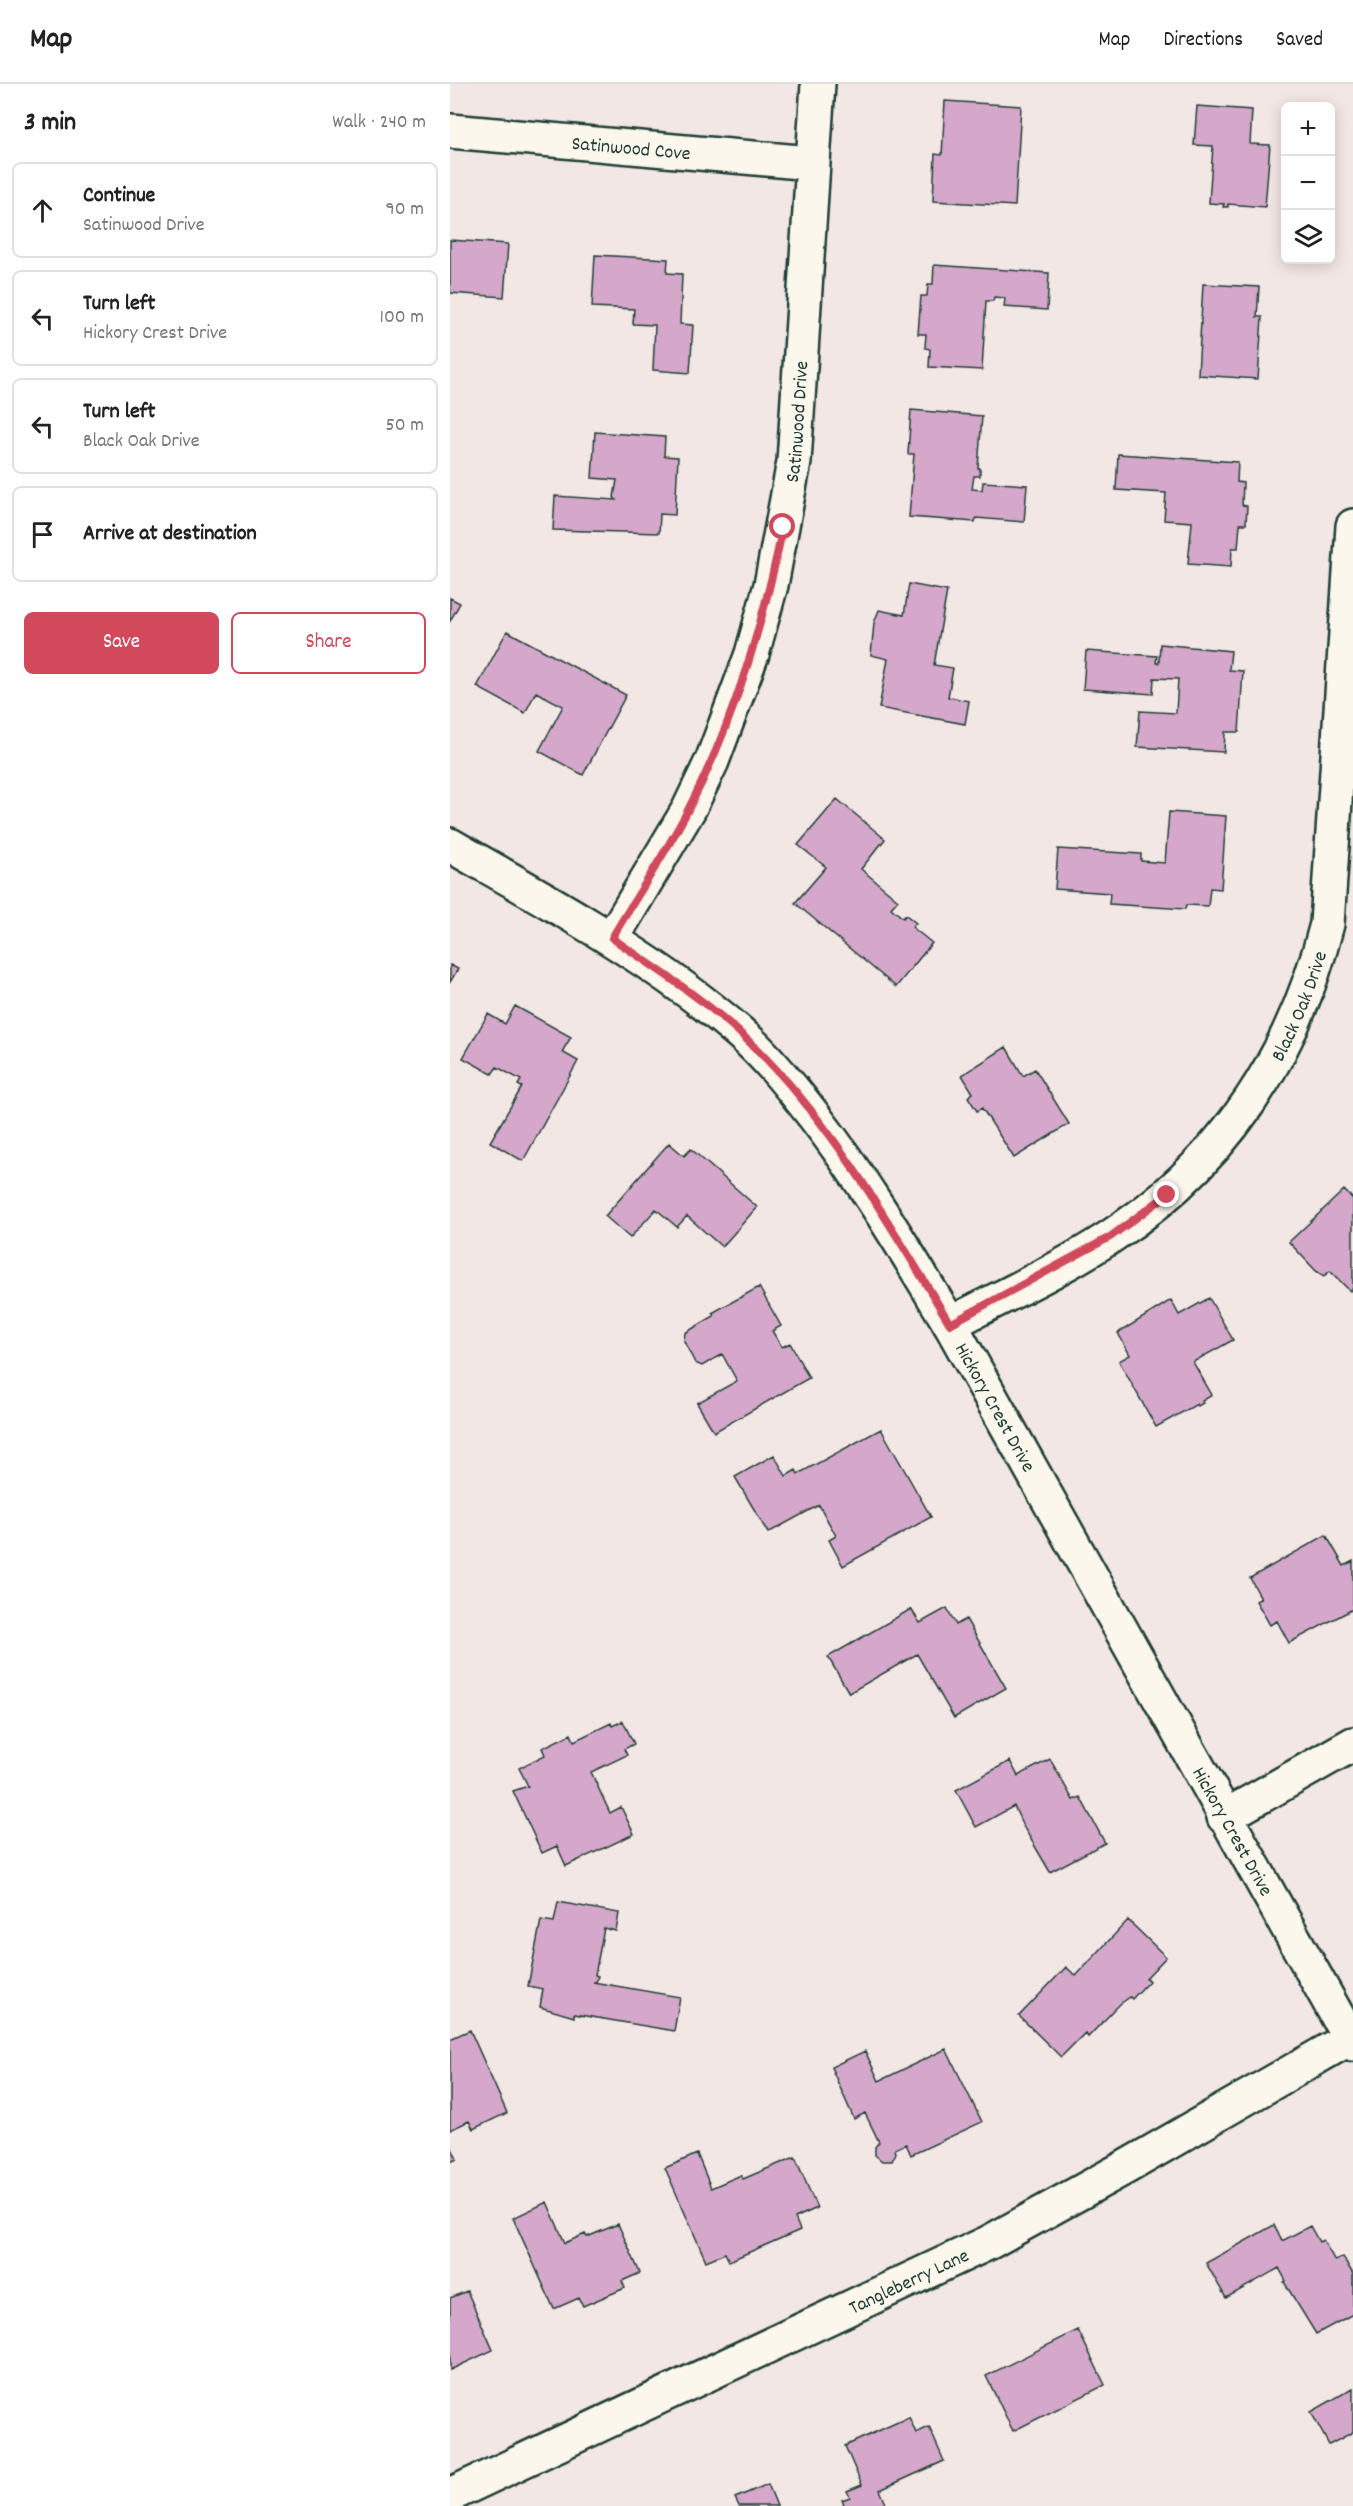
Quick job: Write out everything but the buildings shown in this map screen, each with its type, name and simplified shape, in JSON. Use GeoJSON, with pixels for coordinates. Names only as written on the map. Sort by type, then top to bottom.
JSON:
{"type":"FeatureCollection","features":[{"type":"Feature","properties":{"kind":"street","name":"Satinwood Drive"},"geometry":{"type":"LineString","coordinates":[[612,938],[689,809],[712,761],[748,665],[771,585],[794,462],[811,163],[818,84]]}},
{"type":"Feature","properties":{"kind":"street","name":"Satinwood Cove"},"geometry":{"type":"LineString","coordinates":[[450,131],[811,163]]}},
{"type":"Feature","properties":{"kind":"street","name":"Black Oak Drive"},"geometry":{"type":"LineString","coordinates":[[950,1324],[1110,1237],[1167,1195],[1209,1156],[1239,1119],[1281,1048],[1313,974],[1340,924],[1353,526]]}},
{"type":"Feature","properties":{"kind":"street","name":"Hickory Crest Drive"},"geometry":{"type":"LineString","coordinates":[[450,845],[612,938],[679,984],[740,1033],[792,1088],[858,1176],[950,1324],[1351,2041]]}},
{"type":"Feature","properties":{"kind":"street"},"geometry":{"type":"LineString","coordinates":[[1224,1817],[1353,1744]]}},
{"type":"Feature","properties":{"kind":"street","name":"Tangleberry Lane"},"geometry":{"type":"LineString","coordinates":[[450,2495],[990,2241],[1351,2041]]}},
{"type":"Feature","properties":{"kind":"route"},"geometry":{"type":"LineString","coordinates":[[783,527],[771,585],[733,711],[689,809],[612,938],[679,984],[740,1033],[792,1088],[845,1157],[889,1223],[950,1324],[1110,1237],[1167,1195]]}}]}
